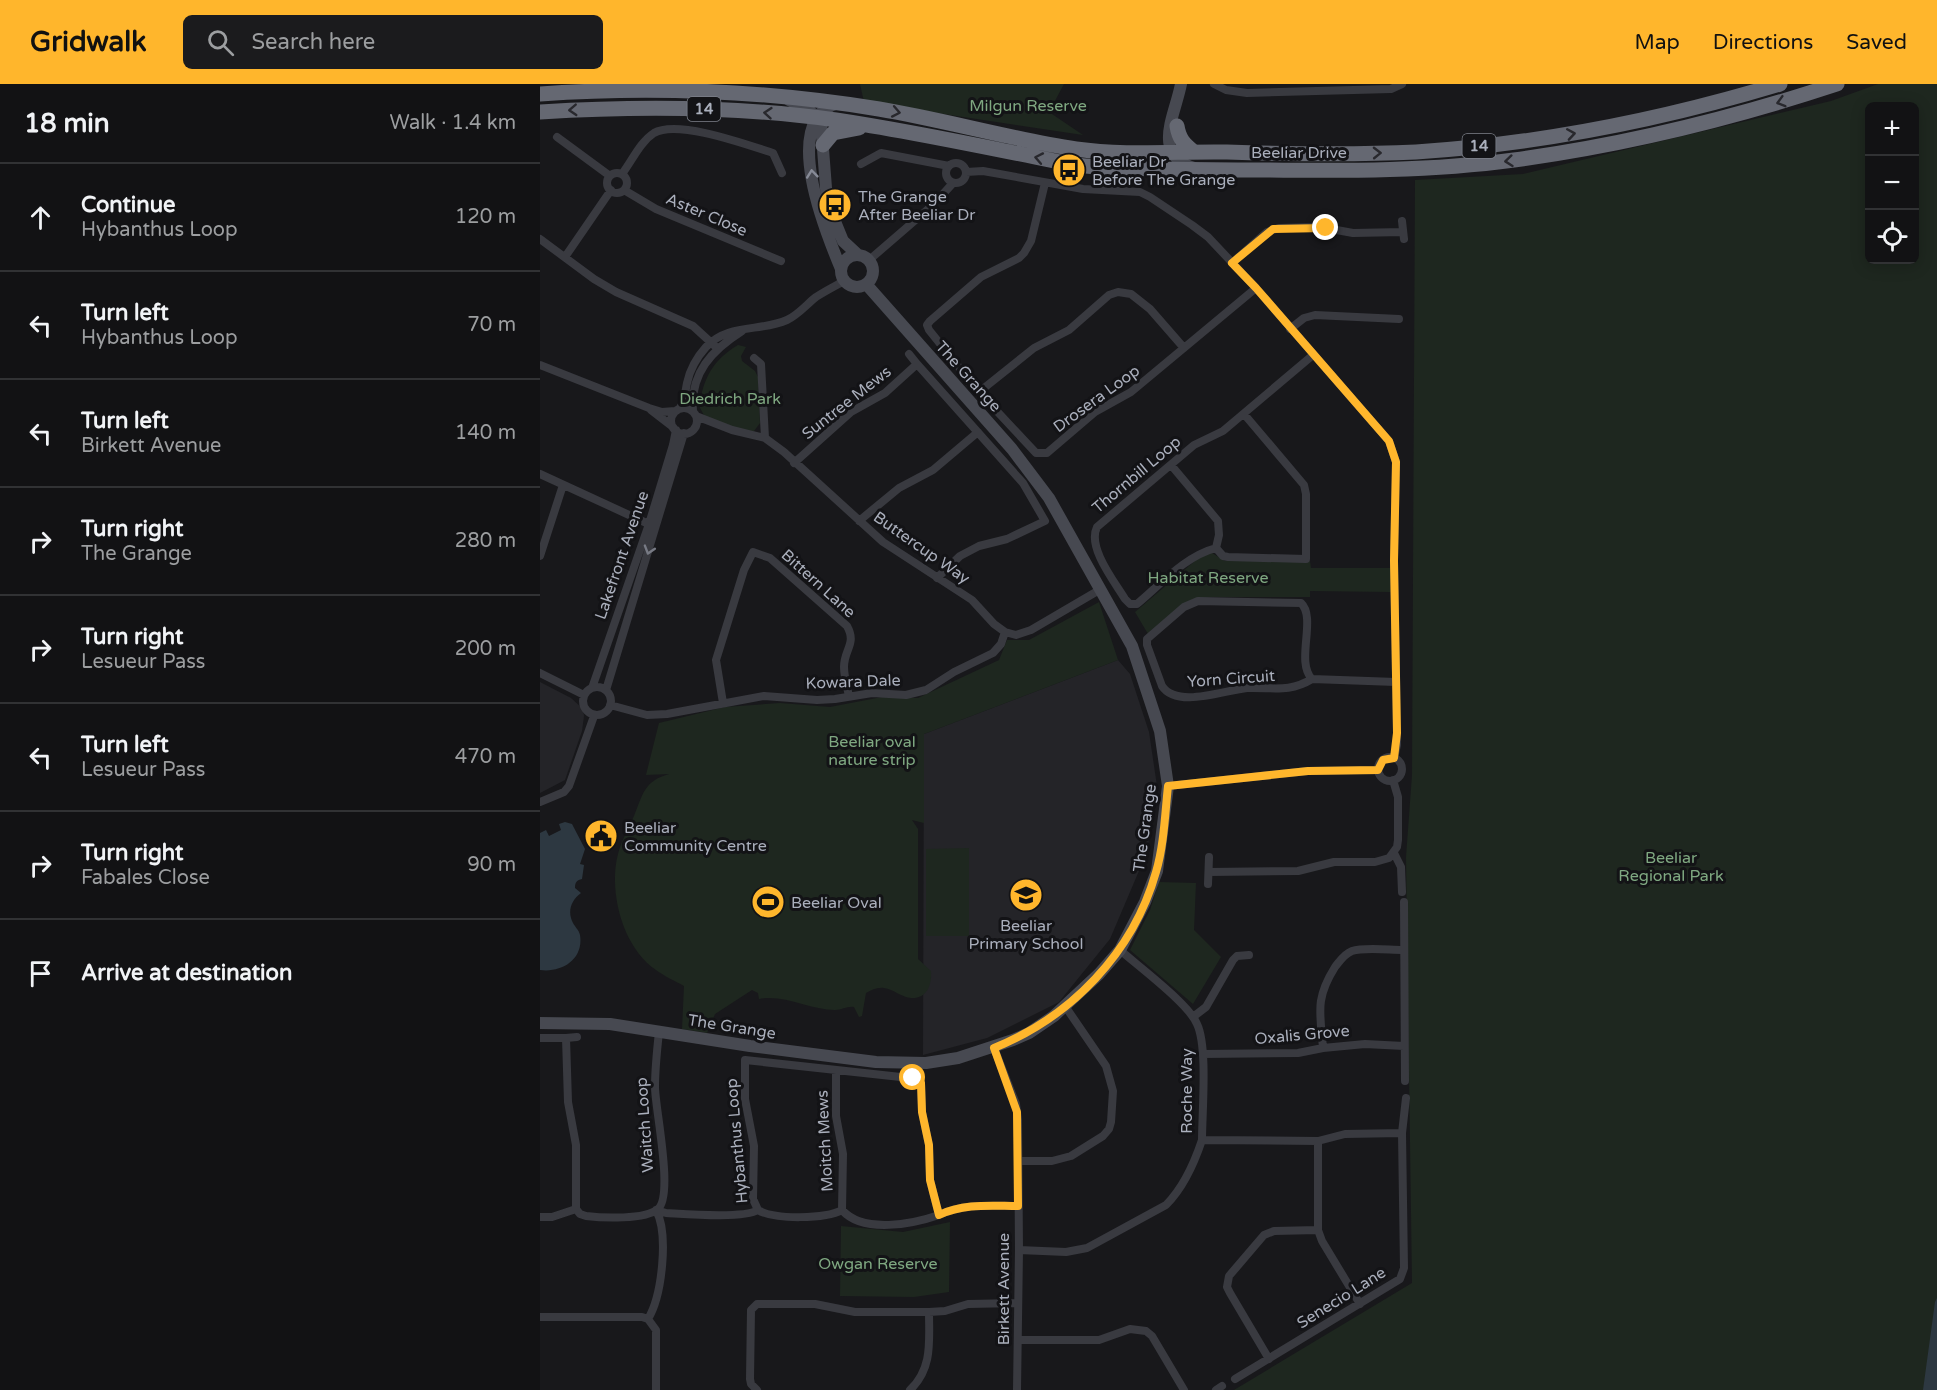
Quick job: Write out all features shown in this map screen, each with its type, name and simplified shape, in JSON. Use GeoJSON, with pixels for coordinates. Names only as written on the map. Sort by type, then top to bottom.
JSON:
{"type":"FeatureCollection","features":[{"type":"Feature","properties":{"kind":"highway","name":"Beeliar Drive"},"geometry":{"type":"LineString","coordinates":[[540,94],[666,91],[782,97],[838,103],[938,120],[1076,148],[1305,154],[1386,153],[1516,142],[1615,127],[1656,118],[1780,84]]}},
{"type":"Feature","properties":{"kind":"highway","name":"Beeliar Drive"},"geometry":{"type":"LineString","coordinates":[[540,112],[684,108],[817,118],[924,135],[1074,165],[1201,170],[1414,170],[1513,160],[1612,145],[1718,121],[1836,84]]}},
{"type":"Feature","properties":{"kind":"highway"},"geometry":{"type":"LineString","coordinates":[[823,145],[833,134],[867,126]]}},
{"type":"Feature","properties":{"kind":"highway"},"geometry":{"type":"LineString","coordinates":[[1177,126],[1183,143],[1194,152]]}},
{"type":"Feature","properties":{"kind":"street"},"geometry":{"type":"LineString","coordinates":[[1181,84],[1170,125],[1168,147],[1183,164],[1201,170]]}},
{"type":"Feature","properties":{"kind":"street"},"geometry":{"type":"LineString","coordinates":[[1214,84],[1226,90],[1247,93],[1391,89],[1402,84]]}},
{"type":"Feature","properties":{"kind":"street"},"geometry":{"type":"LineString","coordinates":[[782,97],[802,106],[817,118],[823,128],[826,188],[832,214],[843,241],[873,270],[866,284],[857,287],[847,284],[842,275],[823,223],[813,184],[810,129],[817,118],[831,105],[838,103]]}},
{"type":"Feature","properties":{"kind":"street"},"geometry":{"type":"LineString","coordinates":[[1142,169],[1161,162],[1175,147],[1177,104]]}},
{"type":"Feature","properties":{"kind":"street"},"geometry":{"type":"LineString","coordinates":[[622,174],[648,138],[665,129],[704,133],[773,153],[782,173]]}},
{"type":"Feature","properties":{"kind":"street"},"geometry":{"type":"LineString","coordinates":[[556,137],[610,176]]}},
{"type":"Feature","properties":{"kind":"street"},"geometry":{"type":"LineString","coordinates":[[861,164],[881,153],[949,166],[959,164],[966,172]]}},
{"type":"Feature","properties":{"kind":"street"},"geometry":{"type":"LineString","coordinates":[[949,166],[946,176],[953,183]]}},
{"type":"Feature","properties":{"kind":"street"},"geometry":{"type":"LineString","coordinates":[[966,172],[983,171],[1083,189],[1135,191],[1145,194],[1201,231],[1256,288],[1389,441],[1396,462],[1394,561],[1397,745],[1394,758]]}},
{"type":"Feature","properties":{"kind":"street"},"geometry":{"type":"LineString","coordinates":[[678,430],[671,420],[683,404],[691,370],[696,360],[714,345],[748,328],[789,319],[842,275],[842,265],[849,258],[863,258],[934,204],[953,183],[963,181],[966,172]]}},
{"type":"Feature","properties":{"kind":"street"},"geometry":{"type":"LineString","coordinates":[[616,173],[622,174],[627,180],[624,190],[616,192],[611,190],[607,182],[610,176],[616,173]]}},
{"type":"Feature","properties":{"kind":"street","name":"Drosera Loop"},"geometry":{"type":"LineString","coordinates":[[1045,183],[1031,241],[1024,253],[1012,262],[981,277],[927,325],[979,392],[1036,453],[1044,454],[1095,412],[1131,392],[1256,288]]}},
{"type":"Feature","properties":{"kind":"street"},"geometry":{"type":"LineString","coordinates":[[565,257],[611,190]]}},
{"type":"Feature","properties":{"kind":"street","name":"Aster Close"},"geometry":{"type":"LineString","coordinates":[[624,190],[650,206],[781,261]]}},
{"type":"Feature","properties":{"kind":"street"},"geometry":{"type":"LineString","coordinates":[[1232,263],[1267,232],[1279,228],[1320,227],[1353,233],[1403,235],[1402,221]]}},
{"type":"Feature","properties":{"kind":"street"},"geometry":{"type":"LineString","coordinates":[[540,239],[594,279],[616,292],[693,326],[714,345]]}},
{"type":"Feature","properties":{"kind":"street","name":"The Grange"},"geometry":{"type":"LineString","coordinates":[[540,1023],[609,1024],[813,1055],[896,1063],[949,1060],[994,1048],[1029,1033],[1045,1023],[1099,974],[1120,950],[1138,917],[1157,871],[1168,786],[1160,731],[1136,655],[1049,498],[1012,449],[866,284]]}},
{"type":"Feature","properties":{"kind":"street"},"geometry":{"type":"LineString","coordinates":[[979,392],[1034,348],[1068,330],[1109,295],[1118,292],[1131,294],[1150,309],[1184,348]]}},
{"type":"Feature","properties":{"kind":"street"},"geometry":{"type":"LineString","coordinates":[[1290,329],[1304,318],[1321,315],[1399,320]]}},
{"type":"Feature","properties":{"kind":"street"},"geometry":{"type":"LineString","coordinates":[[648,408],[678,430],[691,432],[695,427],[692,399],[696,381],[714,345]]}},
{"type":"Feature","properties":{"kind":"street"},"geometry":{"type":"LineString","coordinates":[[909,354],[1023,483],[1045,521],[1007,539],[979,546],[960,556],[937,578]]}},
{"type":"Feature","properties":{"kind":"street","name":"Thornbill Loop"},"geometry":{"type":"LineString","coordinates":[[1216,548],[1195,556],[1133,605],[1125,599],[1096,549],[1094,535],[1100,523],[1194,446],[1223,431],[1313,355]]}},
{"type":"Feature","properties":{"kind":"street"},"geometry":{"type":"LineString","coordinates":[[754,358],[761,364],[765,438]]}},
{"type":"Feature","properties":{"kind":"street","name":"Suntree Mews"},"geometry":{"type":"LineString","coordinates":[[794,463],[851,412],[885,393],[917,364]]}},
{"type":"Feature","properties":{"kind":"street"},"geometry":{"type":"LineString","coordinates":[[540,366],[648,408],[662,412],[686,408],[694,413]]}},
{"type":"Feature","properties":{"kind":"street","name":"Buttercup Way"},"geometry":{"type":"LineString","coordinates":[[694,413],[732,430]]}},
{"type":"Feature","properties":{"kind":"street"},"geometry":{"type":"LineString","coordinates":[[1171,465],[1218,521],[1219,534],[1216,548],[1223,556],[1306,559],[1304,485],[1244,414]]}},
{"type":"Feature","properties":{"kind":"street","name":"Buttercup Way"},"geometry":{"type":"LineString","coordinates":[[695,427],[732,430],[765,438],[784,452],[883,542],[972,600],[994,624],[1005,632]]}},
{"type":"Feature","properties":{"kind":"street","name":"Lakefront Avenue"},"geometry":{"type":"LineString","coordinates":[[606,690],[678,430]]}},
{"type":"Feature","properties":{"kind":"street"},"geometry":{"type":"LineString","coordinates":[[859,521],[899,488],[933,470],[978,432]]}},
{"type":"Feature","properties":{"kind":"street"},"geometry":{"type":"LineString","coordinates":[[540,474],[652,525]]}},
{"type":"Feature","properties":{"kind":"street"},"geometry":{"type":"LineString","coordinates":[[540,556],[563,485]]}},
{"type":"Feature","properties":{"kind":"street","name":"Lakefront Avenue"},"geometry":{"type":"LineString","coordinates":[[592,688],[652,525]]}},
{"type":"Feature","properties":{"kind":"street","name":"Bittern Lane"},"geometry":{"type":"LineString","coordinates":[[723,703],[716,660],[744,570],[753,552],[770,558],[847,626],[852,635],[844,668],[849,696]]}},
{"type":"Feature","properties":{"kind":"street"},"geometry":{"type":"LineString","coordinates":[[1005,632],[1016,635],[1031,630],[1101,589]]}},
{"type":"Feature","properties":{"kind":"street","name":"Yorn Circuit"},"geometry":{"type":"LineString","coordinates":[[1312,679],[1306,669],[1306,611],[1300,603],[1198,601],[1184,607],[1148,639],[1147,645],[1162,686],[1173,695],[1183,697],[1203,697],[1249,688],[1289,689],[1312,679],[1396,682]]}},
{"type":"Feature","properties":{"kind":"street","name":"Kowara Dale"},"geometry":{"type":"LineString","coordinates":[[610,705],[647,715],[667,714],[764,696],[817,700],[872,693],[906,695],[926,690],[954,672],[993,653],[1005,632]]}},
{"type":"Feature","properties":{"kind":"street"},"geometry":{"type":"LineString","coordinates":[[540,673],[584,695]]}},
{"type":"Feature","properties":{"kind":"street"},"geometry":{"type":"LineString","coordinates":[[598,687],[606,690],[611,700],[603,714],[594,716],[583,707],[584,695],[592,688],[598,687]]}},
{"type":"Feature","properties":{"kind":"street"},"geometry":{"type":"LineString","coordinates":[[540,802],[564,792],[569,786],[594,716]]}},
{"type":"Feature","properties":{"kind":"street"},"geometry":{"type":"LineString","coordinates":[[1378,770],[1383,760],[1394,758]]}},
{"type":"Feature","properties":{"kind":"street"},"geometry":{"type":"LineString","coordinates":[[1378,770],[1383,779],[1398,778],[1401,767],[1394,758]]}},
{"type":"Feature","properties":{"kind":"street"},"geometry":{"type":"LineString","coordinates":[[1168,786],[1308,771],[1378,770]]}},
{"type":"Feature","properties":{"kind":"street"},"geometry":{"type":"LineString","coordinates":[[1209,872],[1298,872],[1334,862],[1389,858],[1394,853],[1398,840],[1398,797],[1393,780]]}},
{"type":"Feature","properties":{"kind":"street"},"geometry":{"type":"LineString","coordinates":[[1394,853],[1401,867],[1402,892]]}},
{"type":"Feature","properties":{"kind":"street"},"geometry":{"type":"LineString","coordinates":[[1208,884],[1209,857]]}},
{"type":"Feature","properties":{"kind":"street"},"geometry":{"type":"LineString","coordinates":[[1404,903],[1405,1081]]}},
{"type":"Feature","properties":{"kind":"street","name":"Roche Way"},"geometry":{"type":"LineString","coordinates":[[1019,1250],[1066,1251],[1087,1248],[1166,1205],[1187,1176],[1202,1140],[1203,1054],[1197,1023],[1175,998],[1120,950]]}},
{"type":"Feature","properties":{"kind":"street"},"geometry":{"type":"LineString","coordinates":[[1323,1048],[1320,997],[1325,984],[1341,959],[1352,951],[1403,950]]}},
{"type":"Feature","properties":{"kind":"street"},"geometry":{"type":"LineString","coordinates":[[1193,1017],[1206,1007],[1233,960],[1237,956],[1249,955]]}},
{"type":"Feature","properties":{"kind":"street"},"geometry":{"type":"LineString","coordinates":[[1018,1161],[1052,1161],[1071,1156],[1103,1136],[1109,1129],[1113,1091],[1106,1066],[1065,1006]]}},
{"type":"Feature","properties":{"kind":"street","name":"Waitch Loop"},"geometry":{"type":"LineString","coordinates":[[656,1210],[663,1200],[663,1143],[655,1090],[659,1032]]}},
{"type":"Feature","properties":{"kind":"street"},"geometry":{"type":"LineString","coordinates":[[540,1038],[577,1037]]}},
{"type":"Feature","properties":{"kind":"street"},"geometry":{"type":"LineString","coordinates":[[566,1038],[568,1101],[575,1137],[576,1209],[583,1216],[641,1216],[656,1210],[666,1213],[740,1215],[758,1210]]}},
{"type":"Feature","properties":{"kind":"street","name":"Oxalis Grove"},"geometry":{"type":"LineString","coordinates":[[1203,1054],[1286,1054],[1365,1044],[1404,1046]]}},
{"type":"Feature","properties":{"kind":"street","name":"Birkett Avenue"},"geometry":{"type":"LineString","coordinates":[[994,1048],[1016,1104],[1019,1250],[1017,1390]]}},
{"type":"Feature","properties":{"kind":"street","name":"Hybanthus Loop"},"geometry":{"type":"LineString","coordinates":[[842,1210],[825,1216],[770,1215],[758,1210],[753,1198],[754,1146],[740,1059],[920,1080],[922,1112],[929,1145],[930,1180],[939,1215]]}},
{"type":"Feature","properties":{"kind":"street","name":"Moitch Mews"},"geometry":{"type":"LineString","coordinates":[[836,1071],[836,1116],[843,1154],[842,1210]]}},
{"type":"Feature","properties":{"kind":"street","name":"Senecio Lane"},"geometry":{"type":"LineString","coordinates":[[1235,1379],[1400,1279],[1404,1268],[1402,1133],[1406,1098]]}},
{"type":"Feature","properties":{"kind":"street"},"geometry":{"type":"LineString","coordinates":[[1202,1140],[1318,1141],[1345,1134],[1402,1133]]}},
{"type":"Feature","properties":{"kind":"street"},"geometry":{"type":"LineString","coordinates":[[1318,1141],[1318,1230],[1322,1241],[1360,1304]]}},
{"type":"Feature","properties":{"kind":"street"},"geometry":{"type":"LineString","coordinates":[[842,1210],[853,1219],[881,1224],[910,1223],[952,1209],[976,1205],[1018,1206]]}},
{"type":"Feature","properties":{"kind":"street"},"geometry":{"type":"LineString","coordinates":[[540,1216],[552,1217],[576,1209]]}},
{"type":"Feature","properties":{"kind":"street"},"geometry":{"type":"LineString","coordinates":[[648,1319],[656,1303],[663,1248],[662,1220],[656,1210]]}},
{"type":"Feature","properties":{"kind":"street"},"geometry":{"type":"LineString","coordinates":[[1269,1359],[1227,1287],[1229,1276],[1258,1241],[1269,1232],[1318,1230]]}},
{"type":"Feature","properties":{"kind":"street"},"geometry":{"type":"LineString","coordinates":[[756,1389],[750,1379],[751,1310],[759,1303],[815,1304],[855,1312],[929,1312],[945,1311],[968,1304],[1018,1303]]}},
{"type":"Feature","properties":{"kind":"street"},"geometry":{"type":"LineString","coordinates":[[910,1390],[922,1376],[928,1361],[929,1312]]}},
{"type":"Feature","properties":{"kind":"street"},"geometry":{"type":"LineString","coordinates":[[540,1317],[642,1317],[648,1319],[656,1330],[656,1390]]}},
{"type":"Feature","properties":{"kind":"street"},"geometry":{"type":"LineString","coordinates":[[1018,1340],[1099,1340],[1130,1329],[1146,1331],[1152,1336],[1184,1390]]}},
{"type":"Feature","properties":{"kind":"shaded area","name":"Beeliar Primary School"},"geometry":{"type":"Polygon","coordinates":[[[1118,660],[1130,674],[1149,732],[1157,786],[1147,852],[1110,939],[1059,1002],[987,1038],[923,1055],[924,734],[1118,660]]]}},
{"type":"Feature","properties":{"kind":"shaded area"},"geometry":{"type":"Polygon","coordinates":[[[540,682],[571,698],[583,709],[584,716],[582,731],[565,780],[540,793],[540,682]]]}},
{"type":"Feature","properties":{"kind":"shaded area"},"geometry":{"type":"Polygon","coordinates":[[[565,822],[572,824],[585,849],[580,864],[584,865],[582,879],[575,886],[581,893],[572,903],[570,911],[571,919],[579,933],[580,944],[575,958],[563,967],[540,970],[540,833],[546,830],[549,836],[561,830],[559,824],[565,822]]]}},
{"type":"Feature","properties":{"kind":"shaded area"},"geometry":{"type":"Polygon","coordinates":[[[1937,1298],[1937,1390],[1923,1390],[1935,1302],[1937,1298]]]}},
{"type":"Feature","properties":{"kind":"green space","name":"Milgun Reserve"},"geometry":{"type":"Polygon","coordinates":[[[860,84],[1064,84],[1049,112],[1083,135],[864,102],[860,84]]]}},
{"type":"Feature","properties":{"kind":"green space","name":"Beeliar Regional Park"},"geometry":{"type":"Polygon","coordinates":[[[1878,84],[1937,84],[1937,1390],[1234,1390],[1412,1283],[1406,857],[1412,775],[1415,180],[1523,174],[1831,101],[1878,84]]]}},
{"type":"Feature","properties":{"kind":"green space","name":"Diedrich Park"},"geometry":{"type":"Polygon","coordinates":[[[738,345],[746,347],[741,356],[742,361],[755,371],[758,377],[760,423],[754,431],[744,433],[706,419],[699,406],[711,370],[722,357],[738,345]]]}},
{"type":"Feature","properties":{"kind":"green space","name":"Habitat Reserve"},"geometry":{"type":"Polygon","coordinates":[[[1212,553],[1225,561],[1310,561],[1311,568],[1390,568],[1391,592],[1310,591],[1310,597],[1211,597],[1191,600],[1148,634],[1135,612],[1203,554],[1212,553]]]}},
{"type":"Feature","properties":{"kind":"green space","name":"Beeliar Oval"},"geometry":{"type":"Polygon","coordinates":[[[1099,602],[1118,660],[924,734],[924,823],[912,820],[918,829],[918,959],[931,971],[930,985],[925,993],[917,998],[911,998],[887,989],[875,989],[866,993],[862,1016],[859,1017],[854,1007],[838,1010],[826,1009],[787,1000],[759,999],[758,993],[752,990],[715,1014],[707,1033],[682,1029],[684,986],[656,970],[635,948],[621,918],[615,885],[619,849],[642,795],[654,780],[669,774],[646,775],[659,723],[725,707],[780,703],[830,707],[882,697],[918,698],[999,660],[1007,640],[1029,640],[1099,602]]]}},
{"type":"Feature","properties":{"kind":"green space"},"geometry":{"type":"Polygon","coordinates":[[[969,848],[969,936],[926,936],[926,849],[969,848]]]}},
{"type":"Feature","properties":{"kind":"green space"},"geometry":{"type":"Polygon","coordinates":[[[1159,882],[1196,883],[1194,930],[1221,957],[1193,1004],[1130,950],[1150,910],[1159,882]]]}},
{"type":"Feature","properties":{"kind":"green space","name":"Owgan Reserve"},"geometry":{"type":"Polygon","coordinates":[[[950,1222],[949,1292],[914,1297],[840,1296],[841,1226],[903,1232],[950,1222]]]}},
{"type":"Feature","properties":{"kind":"place","name":"Beeliar Dr Before The Grange"},"geometry":{"type":"Point","coordinates":[1069,170]}},
{"type":"Feature","properties":{"kind":"place","name":"The Grange After Beeliar Dr"},"geometry":{"type":"Point","coordinates":[835,205]}},
{"type":"Feature","properties":{"kind":"place","name":"Beeliar Community Centre"},"geometry":{"type":"Point","coordinates":[601,836]}},
{"type":"Feature","properties":{"kind":"place","name":"Beeliar Primary School"},"geometry":{"type":"Point","coordinates":[1026,895]}},
{"type":"Feature","properties":{"kind":"place","name":"Beeliar Oval"},"geometry":{"type":"Point","coordinates":[768,902]}},
{"type":"Feature","properties":{"kind":"route"},"geometry":{"type":"LineString","coordinates":[[913,1078],[919,1079],[921,1083],[922,1112],[929,1145],[930,1180],[939,1215],[952,1209],[976,1205],[1018,1206],[1016,1104],[994,1048],[1029,1033],[1045,1023],[1083,990],[1120,950],[1138,917],[1157,871],[1168,786],[1308,771],[1378,770],[1383,760],[1394,758],[1397,745],[1394,561],[1396,462],[1389,441],[1232,263],[1273,229],[1326,228]]}},
{"type":"Feature","properties":{"kind":"park label","name":"Beeliar oval nature strip"},"geometry":{"type":"Point","coordinates":[872,750]}}]}
